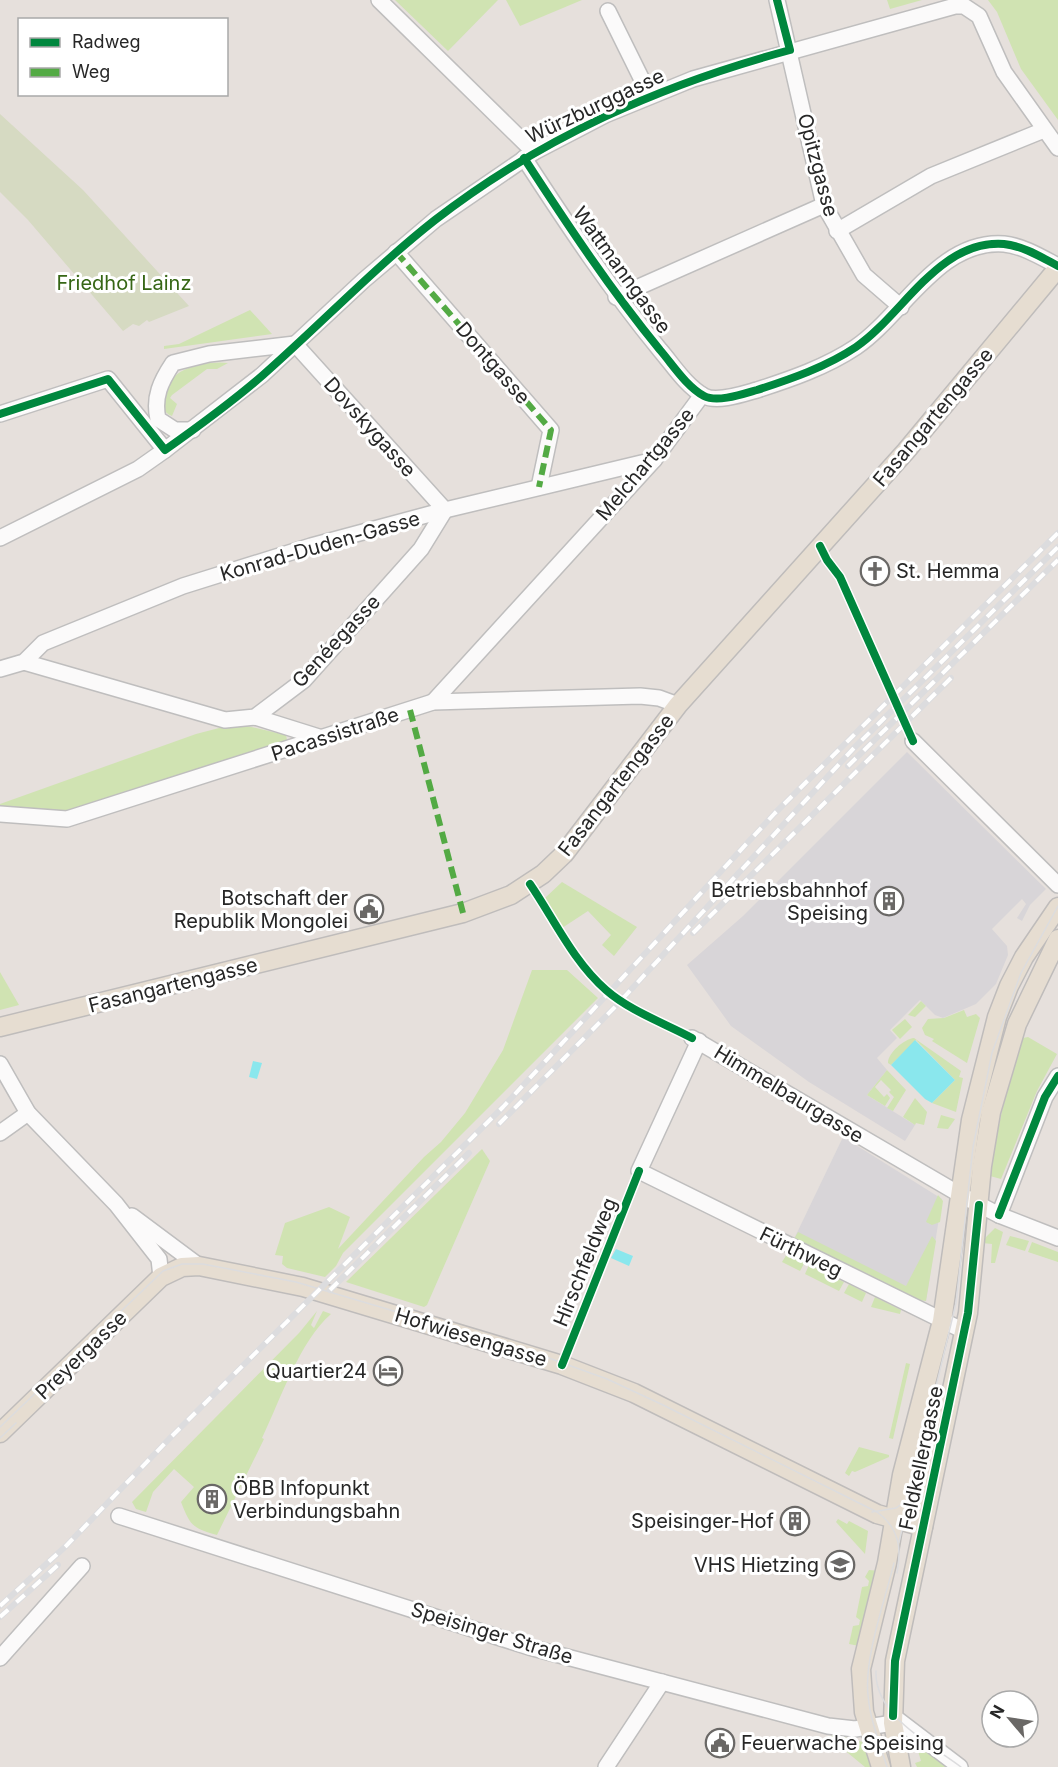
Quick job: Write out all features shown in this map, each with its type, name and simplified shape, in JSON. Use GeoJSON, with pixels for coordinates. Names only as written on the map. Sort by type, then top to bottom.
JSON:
{"type":"FeatureCollection","features":[{"type":"Feature","properties":{"kind":"main road","name":"Fasangartengasse"},"geometry":{"type":"LineString","coordinates":[[0,1027],[472,910],[504,899],[530,884],[564,854],[678,705],[906,451],[1058,267]]}},
{"type":"Feature","properties":{"kind":"main road","name":"Feldkellergasse"},"geometry":{"type":"LineString","coordinates":[[869,1729],[862,1697],[861,1669],[887,1563],[902,1475],[942,1321],[973,1107],[998,1017],[1024,957],[1058,907]]}},
{"type":"Feature","properties":{"kind":"main road","name":"Feldkellergasse"},"geometry":{"type":"LineString","coordinates":[[893,1720],[895,1660],[964,1331],[989,1123],[1017,1024],[1058,939]]}},
{"type":"Feature","properties":{"kind":"main road","name":"Hofwiesengasse"},"geometry":{"type":"LineString","coordinates":[[162,1277],[182,1267],[199,1266],[303,1287],[562,1365],[634,1393],[849,1501],[894,1519],[923,1527]]}},
{"type":"Feature","properties":{"kind":"main road","name":"Preyergasse"},"geometry":{"type":"LineString","coordinates":[[0,1433],[162,1277]]}},
{"type":"Feature","properties":{"kind":"main road"},"geometry":{"type":"LineString","coordinates":[[893,1720],[901,1767]]}},
{"type":"Feature","properties":{"kind":"main road"},"geometry":{"type":"LineString","coordinates":[[869,1729],[881,1767]]}},
{"type":"Feature","properties":{"kind":"street","name":"Wattmanngasse"},"geometry":{"type":"LineString","coordinates":[[379,0],[529,155],[616,297],[682,375],[702,395]]}},
{"type":"Feature","properties":{"kind":"street","name":"Opitzgasse"},"geometry":{"type":"LineString","coordinates":[[777,0],[824,205],[864,275],[901,308]]}},
{"type":"Feature","properties":{"kind":"street","name":"Würzburggasse"},"geometry":{"type":"LineString","coordinates":[[193,430],[262,375],[396,252],[436,219],[529,155],[596,119],[712,73],[955,6],[964,6],[979,16],[1004,72],[1058,148]]}},
{"type":"Feature","properties":{"kind":"street"},"geometry":{"type":"LineString","coordinates":[[608,10],[650,96]]}},
{"type":"Feature","properties":{"kind":"street"},"geometry":{"type":"LineString","coordinates":[[837,231],[931,176],[1044,130]]}},
{"type":"Feature","properties":{"kind":"street"},"geometry":{"type":"LineString","coordinates":[[616,297],[824,205]]}},
{"type":"Feature","properties":{"kind":"street","name":"Melchartgasse"},"geometry":{"type":"LineString","coordinates":[[433,702],[654,459],[702,395],[710,398],[722,397],[801,376],[856,347],[901,308],[942,265],[962,252],[986,244],[1005,244],[1024,249],[1058,267]]}},
{"type":"Feature","properties":{"kind":"street","name":"Dontgasse"},"geometry":{"type":"LineString","coordinates":[[396,252],[552,430],[539,487]]}},
{"type":"Feature","properties":{"kind":"street"},"geometry":{"type":"LineString","coordinates":[[193,430],[175,430],[158,419],[157,395],[161,382],[173,363],[209,354],[295,344]]}},
{"type":"Feature","properties":{"kind":"street","name":"Dovskygasse"},"geometry":{"type":"LineString","coordinates":[[295,344],[445,510]]}},
{"type":"Feature","properties":{"kind":"street"},"geometry":{"type":"LineString","coordinates":[[0,414],[108,379],[165,450]]}},
{"type":"Feature","properties":{"kind":"street"},"geometry":{"type":"LineString","coordinates":[[0,538],[138,469],[193,430]]}},
{"type":"Feature","properties":{"kind":"street","name":"Konrad-Duden-Gasse"},"geometry":{"type":"LineString","coordinates":[[0,669],[24,662],[43,643],[183,586],[311,546],[445,510],[654,459]]}},
{"type":"Feature","properties":{"kind":"street","name":"Genéegasse"},"geometry":{"type":"LineString","coordinates":[[255,717],[304,680],[422,549],[445,510]]}},
{"type":"Feature","properties":{"kind":"street"},"geometry":{"type":"LineString","coordinates":[[24,662],[225,720],[255,717],[322,738]]}},
{"type":"Feature","properties":{"kind":"street","name":"Pacassistraße"},"geometry":{"type":"LineString","coordinates":[[0,814],[67,819],[433,702],[640,696],[659,698],[678,705]]}},
{"type":"Feature","properties":{"kind":"street"},"geometry":{"type":"LineString","coordinates":[[913,741],[1058,885]]}},
{"type":"Feature","properties":{"kind":"street","name":"Himmelbaurgasse"},"geometry":{"type":"LineString","coordinates":[[696,1039],[979,1205],[1058,1238]]}},
{"type":"Feature","properties":{"kind":"street","name":"Fürthweg"},"geometry":{"type":"LineString","coordinates":[[696,1039],[639,1171],[964,1331]]}},
{"type":"Feature","properties":{"kind":"street","name":"Hofwiesengasse"},"geometry":{"type":"LineString","coordinates":[[0,1064],[28,1113],[116,1204],[159,1258],[162,1277]]}},
{"type":"Feature","properties":{"kind":"street"},"geometry":{"type":"LineString","coordinates":[[999,1215],[1045,1097],[1058,1076]]}},
{"type":"Feature","properties":{"kind":"street"},"geometry":{"type":"LineString","coordinates":[[0,1133],[28,1113]]}},
{"type":"Feature","properties":{"kind":"street","name":"Hofwiesengasse"},"geometry":{"type":"LineString","coordinates":[[116,1204],[199,1266]]}},
{"type":"Feature","properties":{"kind":"street","name":"Speisinger Straße"},"geometry":{"type":"LineString","coordinates":[[119,1516],[529,1647],[828,1726],[869,1729],[893,1720]]}},
{"type":"Feature","properties":{"kind":"street"},"geometry":{"type":"LineString","coordinates":[[0,1658],[82,1566]]}},
{"type":"Feature","properties":{"kind":"street"},"geometry":{"type":"LineString","coordinates":[[606,1767],[662,1682]]}},
{"type":"Feature","properties":{"kind":"street"},"geometry":{"type":"LineString","coordinates":[[893,1720],[960,1767]]}},
{"type":"Feature","properties":{"kind":"shaded area","name":"Betriebsbahnhof Speising"},"geometry":{"type":"Polygon","coordinates":[[[907,752],[1046,889],[1030,905],[1022,921],[1017,918],[1026,904],[1022,899],[992,929],[1007,946],[1008,955],[996,984],[976,1004],[943,1018],[935,1015],[920,1000],[890,1030],[897,1038],[877,1058],[887,1070],[867,1095],[915,1125],[905,1141],[809,1082],[731,1026],[687,965],[743,916],[907,752]]]}},
{"type":"Feature","properties":{"kind":"shaded area"},"geometry":{"type":"Polygon","coordinates":[[[843,1137],[942,1199],[926,1301],[793,1241],[843,1137]]]}},
{"type":"Feature","properties":{"kind":"green space"},"geometry":{"type":"Polygon","coordinates":[[[395,0],[498,0],[448,51],[395,0]]]}},
{"type":"Feature","properties":{"kind":"green space"},"geometry":{"type":"Polygon","coordinates":[[[506,0],[582,0],[520,26],[506,0]]]}},
{"type":"Feature","properties":{"kind":"green space"},"geometry":{"type":"Polygon","coordinates":[[[887,0],[922,0],[890,9],[887,0]]]}},
{"type":"Feature","properties":{"kind":"green space"},"geometry":{"type":"Polygon","coordinates":[[[988,0],[1058,0],[1058,120],[1021,69],[997,12],[988,0]]]}},
{"type":"Feature","properties":{"kind":"green space","name":"Friedhof Lainz"},"geometry":{"type":"Polygon","coordinates":[[[0,114],[83,190],[189,306],[149,322],[147,320],[139,326],[133,324],[123,331],[28,220],[0,192],[0,114]]]}},
{"type":"Feature","properties":{"kind":"green space"},"geometry":{"type":"Polygon","coordinates":[[[250,310],[272,334],[164,349],[164,346],[179,344],[250,310]]]}},
{"type":"Feature","properties":{"kind":"green space"},"geometry":{"type":"Polygon","coordinates":[[[228,363],[217,369],[207,369],[172,395],[170,398],[177,404],[172,416],[166,412],[163,407],[165,393],[177,374],[198,365],[228,363]]]}},
{"type":"Feature","properties":{"kind":"green space"},"geometry":{"type":"Polygon","coordinates":[[[243,725],[286,735],[287,740],[77,810],[50,811],[0,806],[0,804],[196,734],[243,725]]]}},
{"type":"Feature","properties":{"kind":"green space"},"geometry":{"type":"Polygon","coordinates":[[[562,882],[637,927],[614,956],[602,945],[611,935],[588,911],[562,928],[545,898],[562,882]]]}},
{"type":"Feature","properties":{"kind":"green space"},"geometry":{"type":"Polygon","coordinates":[[[532,970],[567,970],[598,998],[343,1253],[336,1266],[325,1277],[287,1268],[282,1264],[283,1256],[275,1255],[285,1223],[329,1207],[350,1217],[338,1249],[424,1157],[441,1142],[465,1113],[503,1050],[532,970]]]}},
{"type":"Feature","properties":{"kind":"green space"},"geometry":{"type":"Polygon","coordinates":[[[0,972],[19,1005],[0,1010],[0,972]]]}},
{"type":"Feature","properties":{"kind":"green space"},"geometry":{"type":"Polygon","coordinates":[[[921,1001],[926,1006],[915,1017],[908,1015],[921,1001]]]}},
{"type":"Feature","properties":{"kind":"green space"},"geometry":{"type":"Polygon","coordinates":[[[964,1010],[967,1017],[976,1014],[980,1018],[967,1063],[932,1041],[934,1039],[925,1035],[922,1028],[928,1019],[944,1018],[964,1010]]]}},
{"type":"Feature","properties":{"kind":"green space"},"geometry":{"type":"Polygon","coordinates":[[[905,1019],[912,1027],[900,1039],[892,1030],[905,1019]]]}},
{"type":"Feature","properties":{"kind":"green space"},"geometry":{"type":"Polygon","coordinates":[[[1028,1037],[1057,1054],[1037,1091],[1001,1179],[990,1176],[996,1141],[1012,1072],[1023,1038],[1028,1037]]]}},
{"type":"Feature","properties":{"kind":"green space"},"geometry":{"type":"Polygon","coordinates":[[[914,1038],[961,1071],[959,1077],[963,1078],[956,1112],[932,1103],[955,1080],[916,1040],[891,1065],[888,1063],[897,1047],[914,1038]]]}},
{"type":"Feature","properties":{"kind":"green space"},"geometry":{"type":"Polygon","coordinates":[[[887,1070],[906,1090],[893,1111],[887,1108],[894,1097],[889,1092],[891,1090],[881,1080],[875,1087],[884,1097],[887,1094],[890,1098],[885,1106],[867,1095],[887,1070]]]}},
{"type":"Feature","properties":{"kind":"green space"},"geometry":{"type":"Polygon","coordinates":[[[915,1098],[927,1112],[924,1125],[916,1123],[915,1125],[903,1117],[915,1098]]]}},
{"type":"Feature","properties":{"kind":"green space"},"geometry":{"type":"Polygon","coordinates":[[[941,1115],[955,1119],[948,1129],[937,1128],[941,1115]]]}},
{"type":"Feature","properties":{"kind":"green space"},"geometry":{"type":"Polygon","coordinates":[[[482,1149],[490,1161],[427,1305],[424,1307],[346,1282],[482,1149]]]}},
{"type":"Feature","properties":{"kind":"green space"},"geometry":{"type":"Polygon","coordinates":[[[938,1195],[943,1201],[940,1222],[932,1225],[926,1222],[938,1195]]]}},
{"type":"Feature","properties":{"kind":"green space"},"geometry":{"type":"Polygon","coordinates":[[[995,1228],[1003,1232],[995,1263],[991,1263],[992,1244],[982,1243],[982,1241],[995,1228]]]}},
{"type":"Feature","properties":{"kind":"green space"},"geometry":{"type":"Polygon","coordinates":[[[798,1232],[906,1286],[932,1236],[936,1241],[926,1301],[909,1299],[793,1241],[798,1232]]]}},
{"type":"Feature","properties":{"kind":"green space"},"geometry":{"type":"Polygon","coordinates":[[[1010,1236],[1029,1241],[1025,1251],[1006,1245],[1010,1236]]]}},
{"type":"Feature","properties":{"kind":"green space"},"geometry":{"type":"Polygon","coordinates":[[[1032,1242],[1058,1252],[1058,1262],[1028,1252],[1032,1242]]]}},
{"type":"Feature","properties":{"kind":"green space"},"geometry":{"type":"Polygon","coordinates":[[[787,1254],[805,1262],[800,1271],[782,1262],[787,1254]]]}},
{"type":"Feature","properties":{"kind":"green space"},"geometry":{"type":"Polygon","coordinates":[[[809,1265],[844,1282],[839,1291],[805,1274],[809,1265]]]}},
{"type":"Feature","properties":{"kind":"green space"},"geometry":{"type":"Polygon","coordinates":[[[849,1284],[866,1293],[862,1302],[844,1293],[849,1284]]]}},
{"type":"Feature","properties":{"kind":"green space"},"geometry":{"type":"Polygon","coordinates":[[[875,1297],[901,1310],[900,1314],[871,1307],[875,1297]]]}},
{"type":"Feature","properties":{"kind":"green space"},"geometry":{"type":"Polygon","coordinates":[[[317,1311],[311,1325],[314,1328],[323,1311],[331,1314],[309,1340],[300,1355],[262,1438],[264,1439],[217,1535],[197,1528],[190,1521],[181,1502],[194,1487],[174,1469],[153,1492],[146,1512],[136,1509],[132,1502],[299,1333],[317,1311]]]}},
{"type":"Feature","properties":{"kind":"green space"},"geometry":{"type":"Polygon","coordinates":[[[906,1363],[910,1364],[893,1439],[889,1438],[906,1363]]]}},
{"type":"Feature","properties":{"kind":"green space"},"geometry":{"type":"Polygon","coordinates":[[[859,1447],[889,1455],[889,1457],[855,1472],[852,1471],[849,1476],[845,1473],[859,1447]]]}},
{"type":"Feature","properties":{"kind":"green space"},"geometry":{"type":"Polygon","coordinates":[[[838,1519],[847,1524],[849,1521],[868,1531],[865,1554],[836,1522],[838,1519]]]}},
{"type":"Feature","properties":{"kind":"green space"},"geometry":{"type":"Polygon","coordinates":[[[869,1570],[880,1571],[859,1646],[849,1644],[853,1626],[859,1625],[860,1620],[856,1617],[862,1587],[868,1586],[869,1581],[865,1577],[869,1570]]]}},
{"type":"Feature","properties":{"kind":"green space"},"geometry":{"type":"Polygon","coordinates":[[[907,1733],[945,1761],[947,1767],[917,1767],[915,1763],[921,1761],[918,1751],[912,1752],[907,1733]]]}},
{"type":"Feature","properties":{"kind":"green space"},"geometry":{"type":"Polygon","coordinates":[[[832,1734],[863,1742],[868,1746],[872,1767],[865,1767],[831,1739],[832,1734]]]}},
{"type":"Feature","properties":{"kind":"water"},"geometry":{"type":"Polygon","coordinates":[[[915,1040],[955,1080],[932,1103],[925,1099],[891,1065],[915,1040]]]}},
{"type":"Feature","properties":{"kind":"water"},"geometry":{"type":"Polygon","coordinates":[[[253,1061],[262,1063],[257,1079],[249,1077],[253,1061]]]}},
{"type":"Feature","properties":{"kind":"water"},"geometry":{"type":"Polygon","coordinates":[[[616,1249],[633,1256],[629,1266],[611,1258],[616,1249]]]}},
{"type":"Feature","properties":{"kind":"tram line"},"geometry":{"type":"LineString","coordinates":[[899,1542],[956,1303],[973,1147],[992,1053],[1021,973],[1058,906]]}},
{"type":"Feature","properties":{"kind":"tram line"},"geometry":{"type":"LineString","coordinates":[[0,1427],[163,1271],[182,1264],[203,1264],[296,1282],[535,1353],[607,1379],[877,1512],[890,1525],[897,1539],[899,1547],[897,1573]]}},
{"type":"Feature","properties":{"kind":"tram line"},"geometry":{"type":"LineString","coordinates":[[0,1438],[16,1423]]}},
{"type":"Feature","properties":{"kind":"tram line"},"geometry":{"type":"LineString","coordinates":[[872,1512],[896,1508],[910,1498]]}},
{"type":"Feature","properties":{"kind":"tram line"},"geometry":{"type":"LineString","coordinates":[[887,1767],[871,1714],[868,1680],[872,1647],[894,1563]]}},
{"type":"Feature","properties":{"kind":"tram line"},"geometry":{"type":"LineString","coordinates":[[876,1671],[878,1687],[884,1701],[894,1714],[920,1738],[961,1767]]}},
{"type":"Feature","properties":{"kind":"railway"},"geometry":{"type":"LineString","coordinates":[[0,1606],[66,1546],[169,1439],[503,1107],[775,813],[1058,533]]}},
{"type":"Feature","properties":{"kind":"railway"},"geometry":{"type":"LineString","coordinates":[[499,1124],[614,1008],[854,748],[1058,547]]}},
{"type":"Feature","properties":{"kind":"railway"},"geometry":{"type":"LineString","coordinates":[[848,766],[1058,560]]}},
{"type":"Feature","properties":{"kind":"railway"},"geometry":{"type":"LineString","coordinates":[[693,933],[951,678]]}},
{"type":"Feature","properties":{"kind":"railway"},"geometry":{"type":"LineString","coordinates":[[330,1290],[469,1153]]}},
{"type":"Feature","properties":{"kind":"railway"},"geometry":{"type":"LineString","coordinates":[[0,1617],[58,1565]]}},
{"type":"Feature","properties":{"kind":"marked path"},"geometry":{"type":"LineString","coordinates":[[396,252],[551,430],[539,487]]}},
{"type":"Feature","properties":{"kind":"marked path"},"geometry":{"type":"LineString","coordinates":[[410,710],[463,913]]}},
{"type":"Feature","properties":{"kind":"cycle path"},"geometry":{"type":"LineString","coordinates":[[0,414],[108,379],[165,450],[251,385],[391,257],[435,220],[517,163],[560,139],[649,97],[742,64],[790,50],[777,0]]}},
{"type":"Feature","properties":{"kind":"cycle path"},"geometry":{"type":"LineString","coordinates":[[524,158],[624,304],[686,381],[697,392],[709,398],[730,397],[757,390],[833,361],[873,333],[923,282],[960,253],[981,246],[1004,244],[1025,249],[1058,266]]}},
{"type":"Feature","properties":{"kind":"cycle path"},"geometry":{"type":"LineString","coordinates":[[820,546],[840,577],[913,741]]}},
{"type":"Feature","properties":{"kind":"cycle path"},"geometry":{"type":"LineString","coordinates":[[530,884],[574,953],[594,979],[615,997],[636,1010],[692,1038]]}},
{"type":"Feature","properties":{"kind":"cycle path"},"geometry":{"type":"LineString","coordinates":[[999,1215],[1045,1097],[1058,1076]]}},
{"type":"Feature","properties":{"kind":"cycle path","name":"Hirschfeldweg"},"geometry":{"type":"LineString","coordinates":[[562,1365],[639,1171]]}},
{"type":"Feature","properties":{"kind":"cycle path"},"geometry":{"type":"LineString","coordinates":[[893,1716],[895,1661],[968,1313],[979,1205]]}},
{"type":"Feature","properties":{"kind":"place","name":"St. Hemma"},"geometry":{"type":"Point","coordinates":[875,571]}},
{"type":"Feature","properties":{"kind":"place","name":"Betriebsbahnhof Speising"},"geometry":{"type":"Point","coordinates":[889,901]}},
{"type":"Feature","properties":{"kind":"place","name":"Botschaft der Republik Mongolei"},"geometry":{"type":"Point","coordinates":[369,909]}},
{"type":"Feature","properties":{"kind":"place","name":"Quartier24"},"geometry":{"type":"Point","coordinates":[388,1371]}},
{"type":"Feature","properties":{"kind":"place","name":"ÖBB Infopunkt Verbindungsbahn"},"geometry":{"type":"Point","coordinates":[212,1499]}},
{"type":"Feature","properties":{"kind":"place","name":"Speisinger-Hof"},"geometry":{"type":"Point","coordinates":[795,1521]}},
{"type":"Feature","properties":{"kind":"place","name":"VHS Hietzing"},"geometry":{"type":"Point","coordinates":[840,1565]}},
{"type":"Feature","properties":{"kind":"place","name":"Feuerwache Speising"},"geometry":{"type":"Point","coordinates":[720,1743]}}]}
